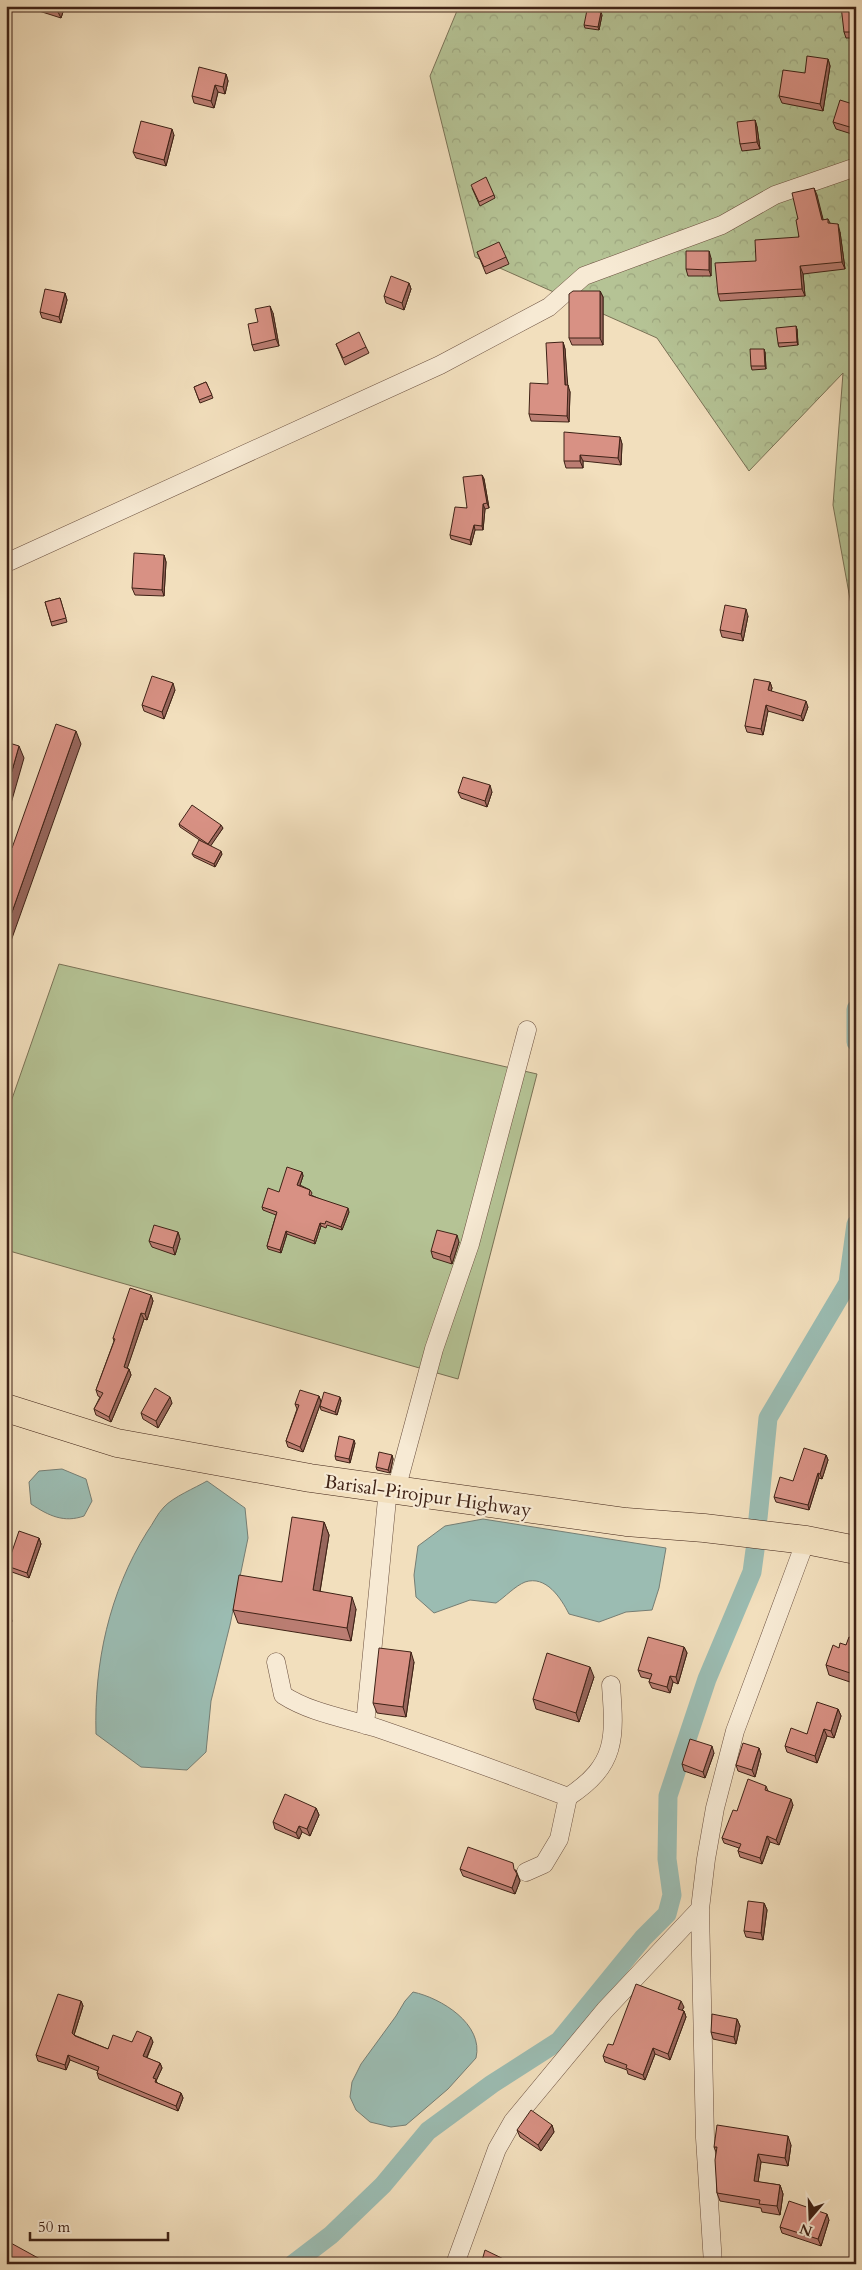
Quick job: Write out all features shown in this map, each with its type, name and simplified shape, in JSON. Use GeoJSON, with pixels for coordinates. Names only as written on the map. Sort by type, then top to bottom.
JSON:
{"type":"FeatureCollection","features":[{"type":"Feature","properties":{"kind":"highway","name":"Barisal-Pirojpur Highway"},"geometry":{"type":"LineString","coordinates":[[6,1408],[117,1443],[310,1478],[626,1522],[704,1528],[806,1540],[856,1550]]}},
{"type":"Feature","properties":{"kind":"street"},"geometry":{"type":"LineString","coordinates":[[6,563],[440,365],[549,308],[584,276],[722,225],[775,196],[856,167]]}},
{"type":"Feature","properties":{"kind":"street"},"geometry":{"type":"LineString","coordinates":[[365,1725],[392,1490],[434,1349],[470,1244],[527,1030]]}},
{"type":"Feature","properties":{"kind":"street"},"geometry":{"type":"LineString","coordinates":[[712,2264],[705,2138],[700,1909],[706,1859],[715,1808],[735,1731],[806,1540]]}},
{"type":"Feature","properties":{"kind":"street"},"geometry":{"type":"LineString","coordinates":[[276,1662],[283,1695],[301,1706],[472,1760],[568,1797]]}},
{"type":"Feature","properties":{"kind":"street"},"geometry":{"type":"LineString","coordinates":[[526,1872],[544,1864],[559,1839],[568,1797],[587,1785],[610,1754],[614,1721],[611,1685]]}},
{"type":"Feature","properties":{"kind":"street"},"geometry":{"type":"LineString","coordinates":[[455,2264],[497,2149],[513,2121],[605,2010],[700,1909]]}},
{"type":"Feature","properties":{"kind":"green space"},"geometry":{"type":"Polygon","coordinates":[[[459,6],[856,6],[856,632],[833,505],[843,373],[749,471],[657,338],[475,257],[430,76],[459,6]]]}},
{"type":"Feature","properties":{"kind":"green space"},"geometry":{"type":"Polygon","coordinates":[[[59,964],[537,1074],[458,1379],[6,1250],[6,1116],[59,964]]]}},
{"type":"Feature","properties":{"kind":"water"},"geometry":{"type":"Polygon","coordinates":[[[62,1469],[86,1479],[92,1501],[84,1516],[70,1519],[57,1517],[31,1504],[29,1482],[39,1471],[62,1469]]]}},
{"type":"Feature","properties":{"kind":"water"},"geometry":{"type":"Polygon","coordinates":[[[207,1481],[245,1508],[248,1538],[230,1625],[211,1701],[206,1752],[187,1770],[141,1767],[96,1734],[98,1681],[106,1629],[123,1579],[134,1555],[159,1513],[173,1500],[207,1481]]]}},
{"type":"Feature","properties":{"kind":"water"},"geometry":{"type":"Polygon","coordinates":[[[483,1519],[666,1548],[659,1588],[652,1610],[626,1612],[599,1622],[569,1614],[562,1601],[552,1589],[540,1582],[533,1581],[521,1584],[496,1603],[470,1600],[434,1613],[416,1597],[414,1575],[418,1546],[445,1526],[483,1519]]]}},
{"type":"Feature","properties":{"kind":"water"},"geometry":{"type":"Polygon","coordinates":[[[413,1992],[436,2000],[458,2015],[467,2024],[477,2046],[476,2058],[448,2089],[406,2125],[391,2127],[370,2122],[356,2110],[350,2097],[352,2082],[361,2064],[413,1992]]]}},
{"type":"Feature","properties":{"kind":"building"},"geometry":{"type":"Polygon","coordinates":[[[43,6],[60,6],[58,12],[43,6]]]}},
{"type":"Feature","properties":{"kind":"building"},"geometry":{"type":"Polygon","coordinates":[[[841,6],[856,6],[855,32],[844,32],[841,6]]]}},
{"type":"Feature","properties":{"kind":"building"},"geometry":{"type":"Polygon","coordinates":[[[587,10],[601,12],[598,27],[584,25],[587,10]]]}},
{"type":"Feature","properties":{"kind":"building"},"geometry":{"type":"Polygon","coordinates":[[[807,56],[828,59],[820,104],[779,96],[783,70],[805,73],[807,56]]]}},
{"type":"Feature","properties":{"kind":"building"},"geometry":{"type":"Polygon","coordinates":[[[199,67],[226,74],[223,87],[215,85],[211,101],[192,96],[199,67]]]}},
{"type":"Feature","properties":{"kind":"building"},"geometry":{"type":"Polygon","coordinates":[[[840,100],[856,105],[856,118],[853,128],[833,122],[840,100]]]}},
{"type":"Feature","properties":{"kind":"building"},"geometry":{"type":"Polygon","coordinates":[[[755,120],[757,142],[740,144],[737,122],[755,120]]]}},
{"type":"Feature","properties":{"kind":"building"},"geometry":{"type":"Polygon","coordinates":[[[141,121],[172,129],[164,160],[133,152],[141,121]]]}},
{"type":"Feature","properties":{"kind":"building"},"geometry":{"type":"Polygon","coordinates":[[[486,177],[494,195],[479,202],[471,185],[486,177]]]}},
{"type":"Feature","properties":{"kind":"building"},"geometry":{"type":"Polygon","coordinates":[[[814,188],[822,220],[828,219],[828,223],[838,224],[842,262],[800,266],[802,289],[718,294],[715,263],[756,261],[755,240],[799,237],[796,220],[798,219],[792,193],[814,188]]]}},
{"type":"Feature","properties":{"kind":"building"},"geometry":{"type":"Polygon","coordinates":[[[499,242],[506,257],[484,267],[477,252],[499,242]]]}},
{"type":"Feature","properties":{"kind":"building"},"geometry":{"type":"Polygon","coordinates":[[[686,251],[709,251],[709,270],[686,269],[686,251]]]}},
{"type":"Feature","properties":{"kind":"building"},"geometry":{"type":"Polygon","coordinates":[[[391,276],[409,283],[402,303],[384,296],[391,276]]]}},
{"type":"Feature","properties":{"kind":"building"},"geometry":{"type":"Polygon","coordinates":[[[45,289],[65,293],[59,317],[40,312],[45,289]]]}},
{"type":"Feature","properties":{"kind":"building"},"geometry":{"type":"Polygon","coordinates":[[[573,291],[600,291],[600,338],[569,338],[569,294],[573,291]]]}},
{"type":"Feature","properties":{"kind":"building"},"geometry":{"type":"Polygon","coordinates":[[[270,306],[276,339],[252,345],[248,324],[258,322],[255,309],[270,306]]]}},
{"type":"Feature","properties":{"kind":"building"},"geometry":{"type":"Polygon","coordinates":[[[796,326],[797,342],[778,343],[776,328],[796,326]]]}},
{"type":"Feature","properties":{"kind":"building"},"geometry":{"type":"Polygon","coordinates":[[[359,332],[366,347],[343,358],[336,344],[359,332]]]}},
{"type":"Feature","properties":{"kind":"building"},"geometry":{"type":"Polygon","coordinates":[[[563,342],[565,385],[568,385],[567,416],[529,414],[530,383],[548,384],[546,343],[563,342]]]}},
{"type":"Feature","properties":{"kind":"building"},"geometry":{"type":"Polygon","coordinates":[[[750,349],[764,349],[765,366],[751,366],[750,349]]]}},
{"type":"Feature","properties":{"kind":"building"},"geometry":{"type":"Polygon","coordinates":[[[206,382],[212,395],[199,400],[194,387],[206,382]]]}},
{"type":"Feature","properties":{"kind":"building"},"geometry":{"type":"Polygon","coordinates":[[[564,432],[620,437],[618,458],[580,455],[580,461],[564,461],[564,432]]]}},
{"type":"Feature","properties":{"kind":"building"},"geometry":{"type":"Polygon","coordinates":[[[482,475],[487,503],[483,504],[482,526],[474,525],[470,540],[450,535],[455,507],[467,508],[463,477],[482,475]]]}},
{"type":"Feature","properties":{"kind":"building"},"geometry":{"type":"Polygon","coordinates":[[[134,553],[164,555],[162,590],[132,588],[134,553]]]}},
{"type":"Feature","properties":{"kind":"building"},"geometry":{"type":"Polygon","coordinates":[[[60,598],[66,618],[51,622],[45,602],[60,598]]]}},
{"type":"Feature","properties":{"kind":"building"},"geometry":{"type":"Polygon","coordinates":[[[725,605],[746,609],[741,634],[720,630],[725,605]]]}},
{"type":"Feature","properties":{"kind":"building"},"geometry":{"type":"Polygon","coordinates":[[[152,676],[173,683],[162,712],[142,705],[152,676]]]}},
{"type":"Feature","properties":{"kind":"building"},"geometry":{"type":"Polygon","coordinates":[[[754,679],[770,682],[768,690],[806,701],[801,716],[766,705],[761,729],[745,726],[754,679]]]}},
{"type":"Feature","properties":{"kind":"building"},"geometry":{"type":"Polygon","coordinates":[[[56,724],[76,731],[6,929],[6,847],[12,848],[56,724]]]}},
{"type":"Feature","properties":{"kind":"building"},"geometry":{"type":"Polygon","coordinates":[[[6,742],[19,746],[6,792],[6,742]]]}},
{"type":"Feature","properties":{"kind":"building"},"geometry":{"type":"Polygon","coordinates":[[[463,777],[490,785],[485,801],[458,792],[463,777]]]}},
{"type":"Feature","properties":{"kind":"building"},"geometry":{"type":"Polygon","coordinates":[[[192,805],[221,825],[208,844],[179,824],[192,805]]]}},
{"type":"Feature","properties":{"kind":"building"},"geometry":{"type":"Polygon","coordinates":[[[199,840],[221,851],[214,864],[192,854],[199,840]]]}},
{"type":"Feature","properties":{"kind":"building"},"geometry":{"type":"Polygon","coordinates":[[[287,1167],[302,1172],[297,1185],[310,1190],[309,1195],[348,1208],[341,1227],[326,1221],[325,1224],[320,1223],[314,1241],[286,1231],[280,1250],[267,1246],[277,1212],[262,1207],[268,1188],[279,1192],[287,1167]]]}},
{"type":"Feature","properties":{"kind":"building"},"geometry":{"type":"Polygon","coordinates":[[[154,1225],[178,1232],[173,1248],[149,1241],[154,1225]]]}},
{"type":"Feature","properties":{"kind":"building"},"geometry":{"type":"Polygon","coordinates":[[[437,1230],[457,1235],[450,1257],[431,1251],[437,1230]]]}},
{"type":"Feature","properties":{"kind":"building"},"geometry":{"type":"Polygon","coordinates":[[[130,1288],[151,1295],[145,1314],[141,1313],[124,1367],[129,1369],[109,1417],[94,1409],[103,1393],[96,1390],[115,1339],[113,1338],[130,1288]]]}},
{"type":"Feature","properties":{"kind":"building"},"geometry":{"type":"Polygon","coordinates":[[[155,1388],[170,1397],[156,1421],[141,1413],[155,1388]]]}},
{"type":"Feature","properties":{"kind":"building"},"geometry":{"type":"Polygon","coordinates":[[[300,1390],[319,1396],[300,1447],[286,1441],[299,1405],[295,1404],[300,1390]]]}},
{"type":"Feature","properties":{"kind":"building"},"geometry":{"type":"Polygon","coordinates":[[[324,1392],[340,1397],[335,1412],[320,1406],[324,1392]]]}},
{"type":"Feature","properties":{"kind":"building"},"geometry":{"type":"Polygon","coordinates":[[[339,1436],[354,1440],[349,1459],[335,1456],[339,1436]]]}},
{"type":"Feature","properties":{"kind":"building"},"geometry":{"type":"Polygon","coordinates":[[[804,1448],[826,1455],[808,1505],[774,1497],[780,1477],[793,1481],[804,1448]]]}},
{"type":"Feature","properties":{"kind":"building"},"geometry":{"type":"Polygon","coordinates":[[[379,1452],[392,1455],[388,1470],[376,1467],[379,1452]]]}},
{"type":"Feature","properties":{"kind":"building"},"geometry":{"type":"Polygon","coordinates":[[[292,1517],[324,1522],[313,1590],[352,1597],[347,1628],[233,1610],[239,1575],[282,1582],[292,1517]]]}},
{"type":"Feature","properties":{"kind":"building"},"geometry":{"type":"Polygon","coordinates":[[[19,1531],[39,1538],[27,1573],[7,1566],[19,1531]]]}},
{"type":"Feature","properties":{"kind":"building"},"geometry":{"type":"Polygon","coordinates":[[[6,1613],[10,1614],[6,1624],[6,1613]]]}},
{"type":"Feature","properties":{"kind":"building"},"geometry":{"type":"Polygon","coordinates":[[[648,1637],[684,1647],[676,1677],[670,1676],[667,1687],[649,1682],[652,1674],[638,1670],[648,1637]]]}},
{"type":"Feature","properties":{"kind":"building"},"geometry":{"type":"Polygon","coordinates":[[[849,1637],[856,1639],[856,1675],[826,1665],[833,1645],[839,1648],[840,1643],[846,1645],[849,1637]]]}},
{"type":"Feature","properties":{"kind":"building"},"geometry":{"type":"Polygon","coordinates":[[[379,1648],[411,1652],[403,1707],[373,1703],[379,1648]]]}},
{"type":"Feature","properties":{"kind":"building"},"geometry":{"type":"Polygon","coordinates":[[[547,1653],[590,1667],[576,1713],[533,1699],[547,1653]]]}},
{"type":"Feature","properties":{"kind":"building"},"geometry":{"type":"Polygon","coordinates":[[[817,1702],[838,1709],[831,1731],[824,1729],[815,1756],[785,1746],[791,1728],[807,1734],[817,1702]]]}},
{"type":"Feature","properties":{"kind":"building"},"geometry":{"type":"Polygon","coordinates":[[[690,1739],[712,1746],[703,1772],[682,1764],[690,1739]]]}},
{"type":"Feature","properties":{"kind":"building"},"geometry":{"type":"Polygon","coordinates":[[[743,1743],[759,1748],[752,1770],[736,1765],[743,1743]]]}},
{"type":"Feature","properties":{"kind":"building"},"geometry":{"type":"Polygon","coordinates":[[[748,1779],[766,1786],[765,1790],[791,1799],[776,1840],[767,1836],[760,1858],[738,1851],[741,1844],[722,1838],[733,1810],[737,1811],[748,1779]]]}},
{"type":"Feature","properties":{"kind":"building"},"geometry":{"type":"Polygon","coordinates":[[[285,1794],[316,1808],[307,1829],[299,1826],[296,1833],[273,1822],[285,1794]]]}},
{"type":"Feature","properties":{"kind":"building"},"geometry":{"type":"Polygon","coordinates":[[[468,1847],[513,1863],[517,1874],[512,1888],[460,1869],[468,1847]]]}},
{"type":"Feature","properties":{"kind":"building"},"geometry":{"type":"Polygon","coordinates":[[[748,1901],[764,1903],[761,1933],[744,1931],[748,1901]]]}},
{"type":"Feature","properties":{"kind":"building"},"geometry":{"type":"Polygon","coordinates":[[[636,1984],[681,2001],[678,2009],[684,2011],[668,2054],[653,2048],[643,2075],[626,2068],[627,2065],[603,2056],[608,2044],[613,2045],[636,1984]]]}},
{"type":"Feature","properties":{"kind":"building"},"geometry":{"type":"Polygon","coordinates":[[[58,1994],[81,2001],[72,2033],[75,2036],[108,2049],[113,2035],[132,2042],[137,2031],[151,2037],[143,2056],[160,2063],[153,2078],[156,2079],[155,2082],[181,2093],[176,2106],[97,2073],[99,2067],[68,2055],[65,2065],[36,2055],[58,1994]]]}},
{"type":"Feature","properties":{"kind":"building"},"geometry":{"type":"Polygon","coordinates":[[[712,2014],[737,2019],[734,2037],[711,2032],[712,2014]]]}},
{"type":"Feature","properties":{"kind":"building"},"geometry":{"type":"Polygon","coordinates":[[[531,2110],[552,2125],[538,2145],[517,2130],[531,2110]]]}},
{"type":"Feature","properties":{"kind":"building"},"geometry":{"type":"Polygon","coordinates":[[[717,2125],[788,2136],[785,2158],[758,2154],[754,2181],[780,2185],[777,2206],[759,2204],[760,2200],[717,2193],[715,2160],[717,2147],[714,2147],[717,2125]]]}},
{"type":"Feature","properties":{"kind":"building"},"geometry":{"type":"Polygon","coordinates":[[[789,2201],[827,2214],[818,2239],[780,2227],[789,2201]]]}},
{"type":"Feature","properties":{"kind":"building"},"geometry":{"type":"Polygon","coordinates":[[[9,2242],[49,2264],[6,2264],[6,2248],[9,2242]]]}},
{"type":"Feature","properties":{"kind":"building"},"geometry":{"type":"Polygon","coordinates":[[[485,2250],[514,2264],[481,2264],[485,2250]]]}},
{"type":"Feature","properties":{"kind":"waterway"},"geometry":{"type":"LineString","coordinates":[[856,1009],[856,1042]]}},
{"type":"Feature","properties":{"kind":"waterway"},"geometry":{"type":"LineString","coordinates":[[758,1518],[768,1418],[848,1283],[856,1224]]}},
{"type":"Feature","properties":{"kind":"waterway"},"geometry":{"type":"LineString","coordinates":[[293,2264],[331,2235],[383,2185],[428,2131],[492,2084],[559,2041],[643,1938],[667,1914],[672,1895],[667,1859],[668,1796],[707,1679],[752,1572],[755,1550]]}}]}
